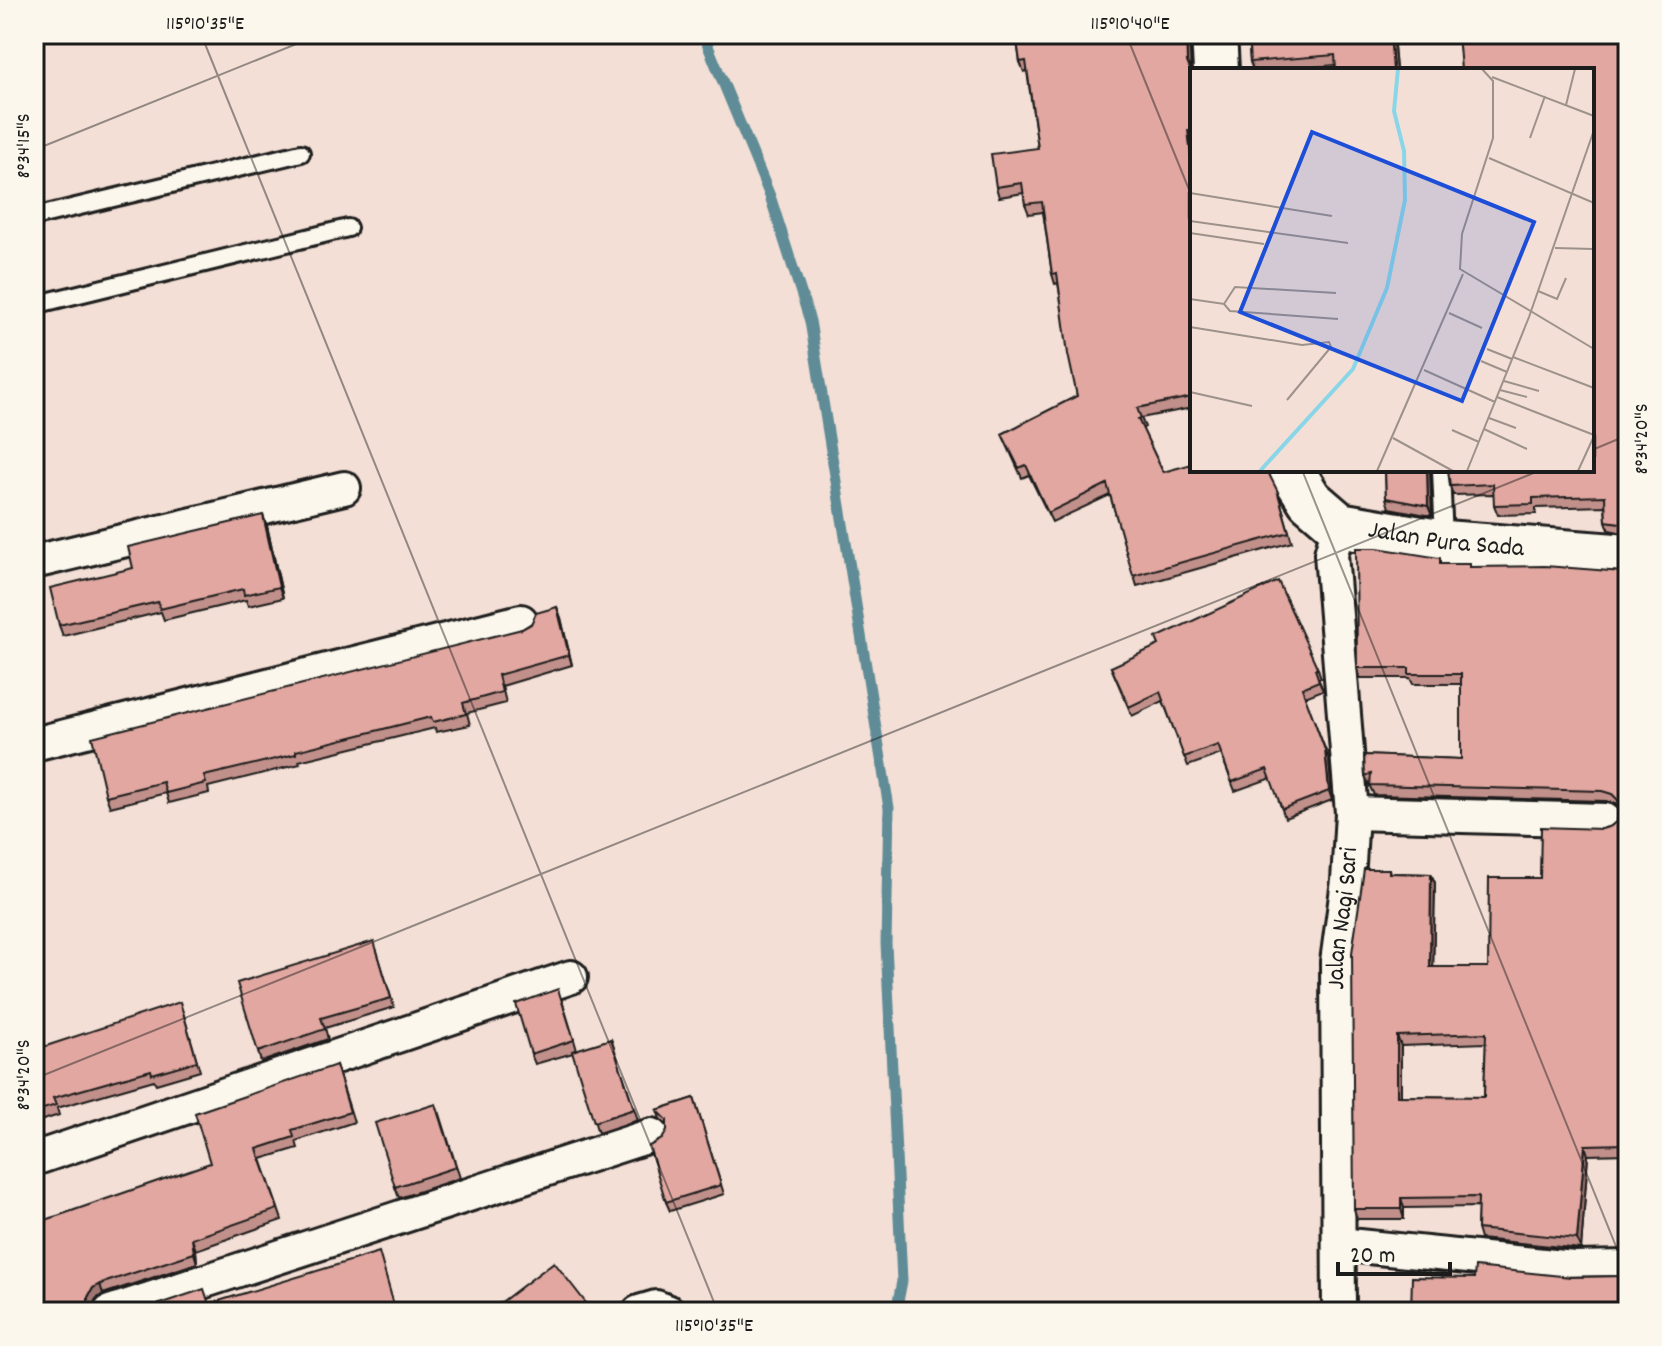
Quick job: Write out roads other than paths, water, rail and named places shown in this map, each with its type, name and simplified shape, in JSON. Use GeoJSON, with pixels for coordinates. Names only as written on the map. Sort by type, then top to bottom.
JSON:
{"type":"FeatureCollection","features":[{"type":"Feature","properties":{"kind":"street"},"geometry":{"type":"LineString","coordinates":[[1214,34],[1216,68]]}},
{"type":"Feature","properties":{"kind":"street","name":"Jalan Pura Sada"},"geometry":{"type":"LineString","coordinates":[[1292,472],[1310,500],[1339,525],[1444,543],[1628,557]]}},
{"type":"Feature","properties":{"kind":"street"},"geometry":{"type":"LineString","coordinates":[[34,562],[344,488]]}},
{"type":"Feature","properties":{"kind":"street","name":"Jalan Nagi Sari"},"geometry":{"type":"LineString","coordinates":[[1339,525],[1331,554],[1352,813],[1348,881],[1337,962],[1339,1312]]}},
{"type":"Feature","properties":{"kind":"street"},"geometry":{"type":"LineString","coordinates":[[34,744],[521,621]]}},
{"type":"Feature","properties":{"kind":"street"},"geometry":{"type":"LineString","coordinates":[[1352,813],[1605,820]]}},
{"type":"Feature","properties":{"kind":"street"},"geometry":{"type":"LineString","coordinates":[[34,1159],[571,977]]}},
{"type":"Feature","properties":{"kind":"street"},"geometry":{"type":"LineString","coordinates":[[110,1312],[652,1135]]}},
{"type":"Feature","properties":{"kind":"street"},"geometry":{"type":"LineString","coordinates":[[1339,1244],[1574,1268],[1628,1267]]}},
{"type":"Feature","properties":{"kind":"street"},"geometry":{"type":"LineString","coordinates":[[639,1312],[656,1307],[669,1312]]}},
{"type":"Feature","properties":{"kind":"lane"},"geometry":{"type":"LineString","coordinates":[[34,217],[301,153]]}},
{"type":"Feature","properties":{"kind":"lane"},"geometry":{"type":"LineString","coordinates":[[34,305],[348,228]]}},
{"type":"Feature","properties":{"kind":"lane"},"geometry":{"type":"LineString","coordinates":[[1441,472],[1444,543]]}},
{"type":"Feature","properties":{"kind":"waterway"},"geometry":{"type":"LineString","coordinates":[[703,34],[770,196],[810,321],[889,808],[886,943],[902,1281],[896,1312]]}}]}
